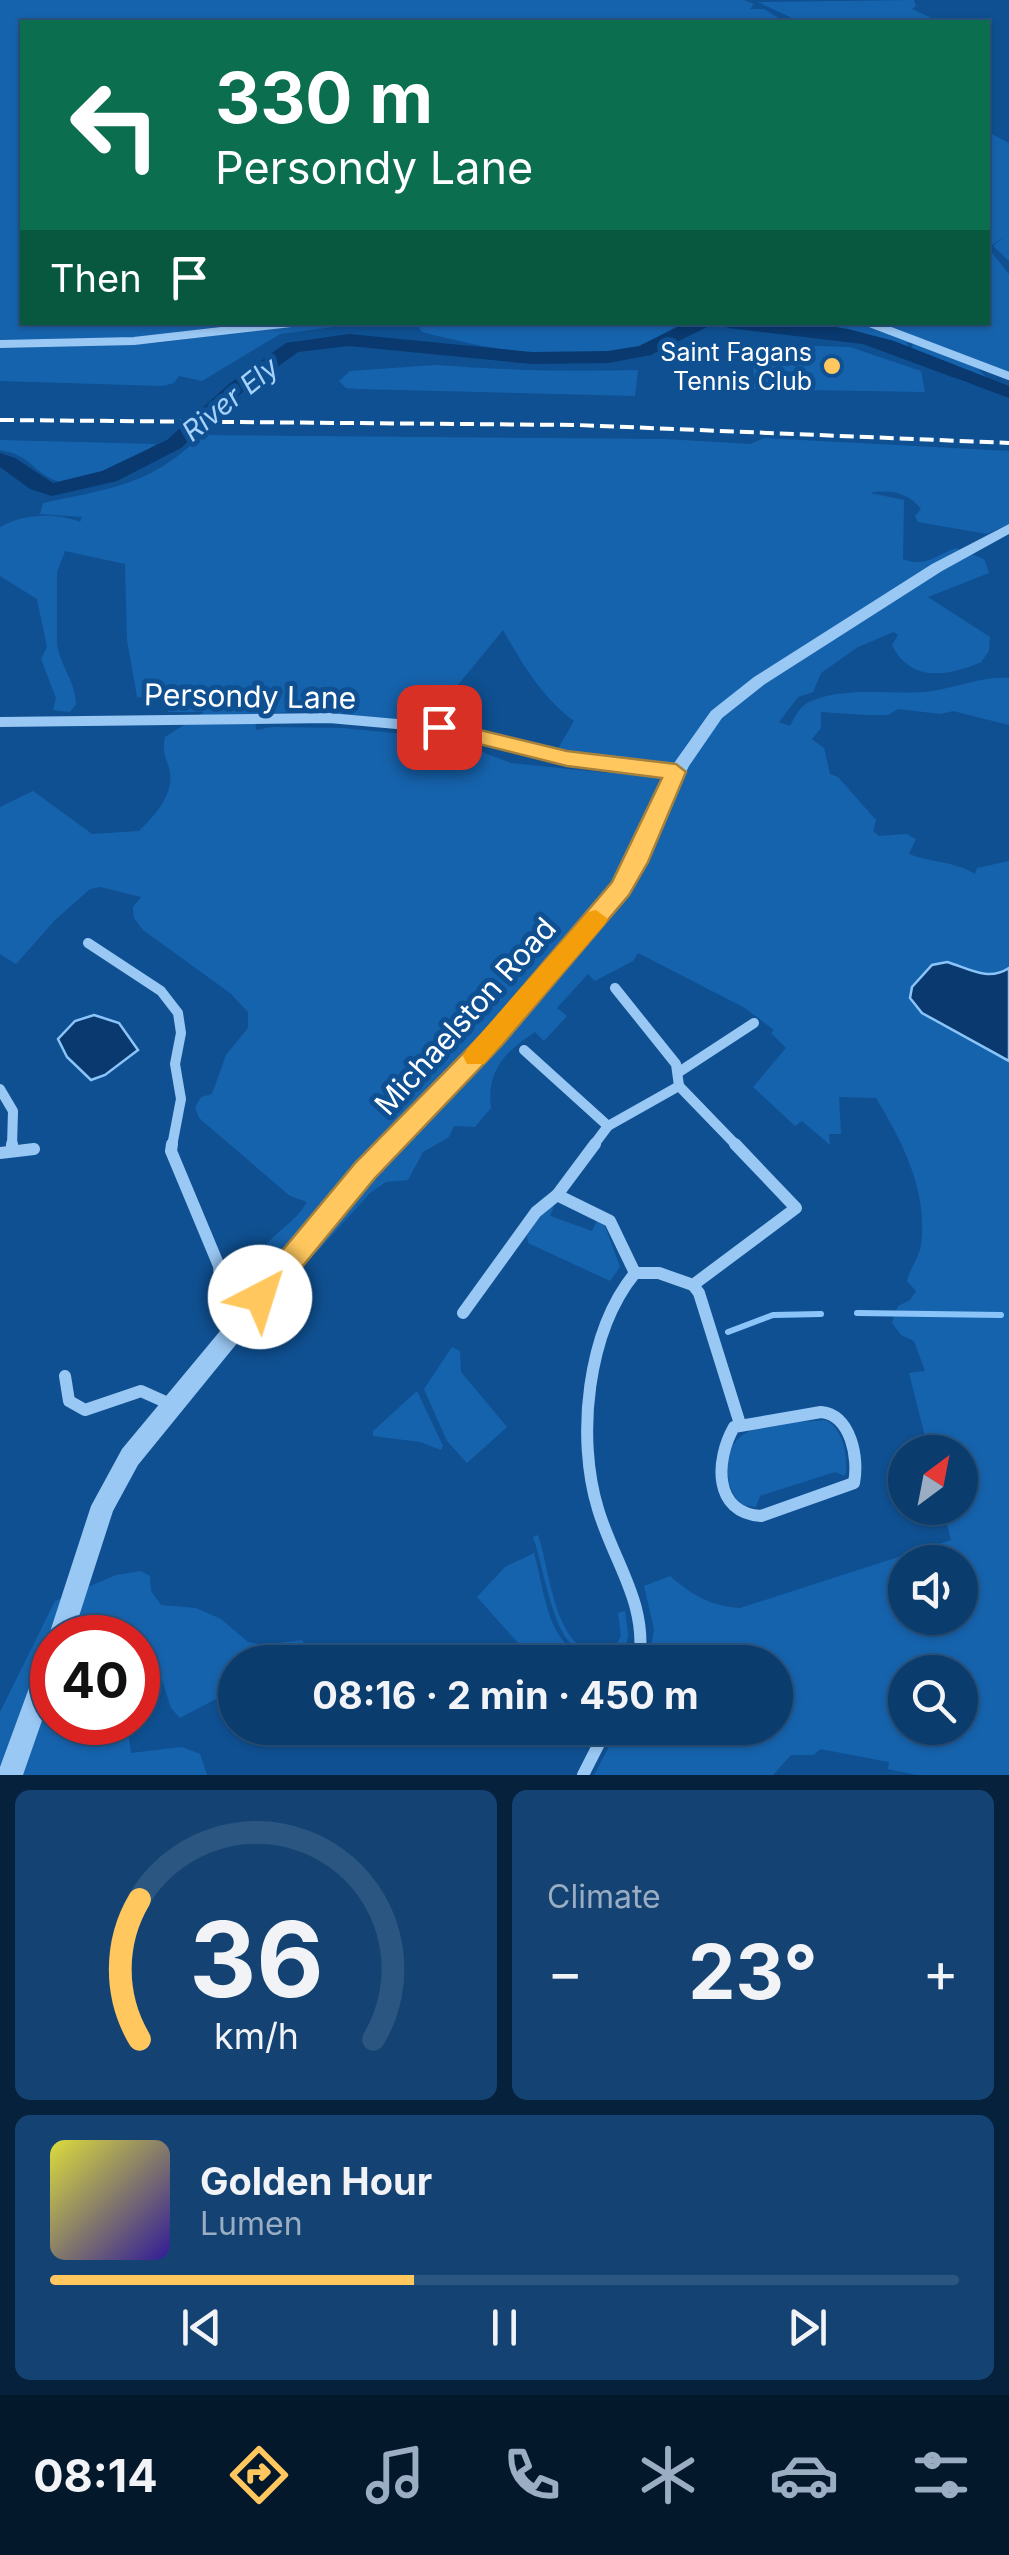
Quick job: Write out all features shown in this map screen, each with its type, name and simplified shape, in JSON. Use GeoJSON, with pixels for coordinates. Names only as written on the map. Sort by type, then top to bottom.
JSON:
{"type":"FeatureCollection","features":[{"type":"Feature","properties":{"kind":"street"},"geometry":{"type":"LineString","coordinates":[[0,344],[134,341],[274,325]]}},
{"type":"Feature","properties":{"kind":"street"},"geometry":{"type":"LineString","coordinates":[[875,325],[1009,376]]}},
{"type":"Feature","properties":{"kind":"street","name":"Michaelston Road"},"geometry":{"type":"LineString","coordinates":[[68,1615],[109,1492],[130,1457],[366,1170],[493,1038],[620,888],[637,862],[676,772],[714,717],[954,554],[1009,528]]}},
{"type":"Feature","properties":{"kind":"street","name":"Persondy Lane"},"geometry":{"type":"LineString","coordinates":[[0,722],[329,718],[453,728],[567,758],[676,772]]}},
{"type":"Feature","properties":{"kind":"street"},"geometry":{"type":"LineString","coordinates":[[88,943],[161,991],[178,1013],[182,1032],[174,1064],[181,1098],[171,1151],[219,1266],[222,1306],[238,1323]]}},
{"type":"Feature","properties":{"kind":"street"},"geometry":{"type":"LineString","coordinates":[[614,988],[679,1079],[796,1208],[692,1286]]}},
{"type":"Feature","properties":{"kind":"street"},"geometry":{"type":"LineString","coordinates":[[463,1313],[536,1212],[557,1195],[608,1126],[754,1023]]}},
{"type":"Feature","properties":{"kind":"street"},"geometry":{"type":"LineString","coordinates":[[524,1050],[608,1126]]}},
{"type":"Feature","properties":{"kind":"street"},"geometry":{"type":"LineString","coordinates":[[0,1090],[13,1111],[6,1152],[34,1149]]}},
{"type":"Feature","properties":{"kind":"street"},"geometry":{"type":"LineString","coordinates":[[557,1195],[610,1221],[636,1273]]}},
{"type":"Feature","properties":{"kind":"street"},"geometry":{"type":"LineString","coordinates":[[643,1645],[639,1606],[598,1508],[590,1465],[596,1366],[603,1326],[616,1294],[636,1273],[659,1273],[692,1286],[699,1294],[740,1424]]}},
{"type":"Feature","properties":{"kind":"street"},"geometry":{"type":"LineString","coordinates":[[64,1376],[69,1401],[85,1410],[141,1391],[170,1404]]}},
{"type":"Feature","properties":{"kind":"street"},"geometry":{"type":"LineString","coordinates":[[831,1413],[845,1426],[856,1468],[854,1483],[761,1516],[746,1518],[736,1513],[724,1490],[720,1467],[724,1442],[740,1424],[831,1413]]}},
{"type":"Feature","properties":{"kind":"street"},"geometry":{"type":"LineString","coordinates":[[10,1775],[30,1719]]}},
{"type":"Feature","properties":{"kind":"street"},"geometry":{"type":"LineString","coordinates":[[583,1775],[598,1745]]}},
{"type":"Feature","properties":{"kind":"shaded area"},"geometry":{"type":"Polygon","coordinates":[[[0,0],[744,0],[754,4],[750,9],[764,9],[782,20],[20,20],[20,325],[254,325],[143,337],[0,340],[0,0]]]}},
{"type":"Feature","properties":{"kind":"shaded area"},"geometry":{"type":"Polygon","coordinates":[[[914,0],[916,6],[912,9],[936,20],[788,20],[792,18],[758,2],[914,0]]]}},
{"type":"Feature","properties":{"kind":"shaded area"},"geometry":{"type":"Polygon","coordinates":[[[990,133],[1009,143],[1009,261],[993,246],[1005,236],[990,247],[990,133]]]}},
{"type":"Feature","properties":{"kind":"shaded area"},"geometry":{"type":"Polygon","coordinates":[[[990,250],[1009,274],[1009,377],[975,366],[994,385],[965,382],[942,367],[926,365],[923,355],[911,352],[913,343],[907,343],[909,349],[893,349],[892,343],[869,342],[847,330],[808,332],[798,325],[990,325],[990,250]]]}},
{"type":"Feature","properties":{"kind":"shaded area"},"geometry":{"type":"Polygon","coordinates":[[[301,325],[349,325],[280,334],[202,381],[179,376],[174,383],[163,386],[0,381],[0,348],[156,343],[301,325]]]}},
{"type":"Feature","properties":{"kind":"shaded area"},"geometry":{"type":"Polygon","coordinates":[[[406,325],[680,325],[636,347],[583,355],[501,349],[422,332],[418,326],[406,325]]]}},
{"type":"Feature","properties":{"kind":"shaded area","name":"Saint Fagans Tennis Club"},"geometry":{"type":"Polygon","coordinates":[[[753,344],[850,347],[921,371],[925,392],[754,389],[753,344]]]}},
{"type":"Feature","properties":{"kind":"shaded area"},"geometry":{"type":"Polygon","coordinates":[[[436,365],[638,370],[635,396],[358,389],[346,388],[339,381],[350,371],[436,365]]]}},
{"type":"Feature","properties":{"kind":"shaded area"},"geometry":{"type":"Polygon","coordinates":[[[201,435],[665,439],[750,444],[764,438],[1009,451],[1009,524],[987,534],[918,522],[915,516],[921,509],[911,499],[892,492],[870,493],[904,500],[903,559],[924,562],[956,548],[984,559],[989,573],[928,597],[990,637],[989,651],[981,662],[943,673],[919,671],[900,657],[892,645],[898,635],[894,632],[858,647],[821,673],[813,692],[798,697],[779,722],[790,726],[806,704],[839,694],[933,691],[1009,678],[1009,725],[953,711],[941,714],[898,709],[888,715],[821,712],[821,728],[812,739],[824,748],[830,774],[838,777],[876,820],[873,831],[879,836],[906,834],[916,839],[909,854],[975,874],[977,868],[1009,861],[1009,1775],[917,1775],[888,1769],[889,1762],[820,1749],[814,1755],[791,1755],[773,1775],[594,1775],[610,1745],[793,1745],[793,1645],[652,1645],[654,1629],[644,1586],[670,1576],[702,1598],[740,1608],[888,1560],[888,1635],[978,1635],[978,1545],[935,1545],[951,1540],[947,1525],[978,1525],[978,1435],[925,1435],[909,1373],[925,1371],[914,1341],[901,1335],[892,1323],[898,1306],[910,1300],[916,1291],[907,1281],[921,1245],[921,1206],[904,1150],[876,1098],[839,1097],[841,1134],[829,1134],[830,1145],[802,1121],[795,1126],[753,1087],[786,1048],[771,1033],[774,1030],[745,1008],[638,953],[633,961],[595,981],[588,974],[557,1008],[567,1016],[544,1041],[535,1032],[507,1054],[495,1072],[491,1108],[475,1127],[454,1126],[449,1137],[423,1152],[408,1180],[386,1182],[370,1193],[316,1253],[291,1273],[262,1286],[242,1273],[252,1248],[264,1247],[307,1202],[290,1196],[199,1118],[195,1107],[201,1097],[212,1094],[226,1055],[248,1028],[248,1012],[230,993],[143,930],[134,918],[133,907],[141,897],[100,887],[90,889],[55,920],[16,964],[0,954],[0,807],[33,791],[92,834],[139,831],[157,811],[170,786],[165,737],[204,712],[168,712],[166,700],[137,697],[127,640],[125,564],[65,551],[57,572],[57,644],[76,704],[70,712],[53,710],[56,698],[41,659],[47,647],[37,599],[0,576],[0,527],[39,516],[80,522],[82,517],[40,514],[43,503],[128,482],[165,465],[201,435]],[[503,630],[426,724],[314,711],[255,714],[256,730],[343,728],[445,738],[511,763],[608,773],[612,768],[555,754],[574,721],[526,668],[503,630]]]}},
{"type":"Feature","properties":{"kind":"shaded area"},"geometry":{"type":"Polygon","coordinates":[[[0,440],[156,444],[107,471],[64,482],[46,476],[19,456],[0,450],[0,440]]]}},
{"type":"Feature","properties":{"kind":"shaded area"},"geometry":{"type":"Polygon","coordinates":[[[947,962],[986,974],[1009,968],[1009,1061],[922,1013],[910,998],[912,987],[932,965],[947,962]]]}},
{"type":"Feature","properties":{"kind":"shaded area"},"geometry":{"type":"Polygon","coordinates":[[[94,1015],[119,1023],[138,1050],[105,1075],[91,1080],[67,1057],[58,1039],[75,1021],[94,1015]]]}},
{"type":"Feature","properties":{"kind":"shaded area"},"geometry":{"type":"Polygon","coordinates":[[[554,1206],[550,1216],[592,1231],[597,1221],[605,1226],[620,1267],[610,1281],[528,1243],[527,1236],[545,1208],[554,1206]]]}},
{"type":"Feature","properties":{"kind":"shaded area"},"geometry":{"type":"Polygon","coordinates":[[[452,1347],[460,1351],[461,1372],[507,1427],[467,1463],[447,1441],[424,1389],[452,1347]]]}},
{"type":"Feature","properties":{"kind":"shaded area"},"geometry":{"type":"Polygon","coordinates":[[[417,1391],[443,1446],[441,1450],[420,1442],[373,1436],[373,1431],[417,1391]]]}},
{"type":"Feature","properties":{"kind":"shaded area"},"geometry":{"type":"Polygon","coordinates":[[[825,1420],[836,1429],[843,1444],[845,1476],[835,1472],[760,1496],[756,1507],[741,1505],[730,1485],[728,1468],[732,1447],[740,1437],[780,1423],[825,1420]]]}},
{"type":"Feature","properties":{"kind":"shaded area"},"geometry":{"type":"Polygon","coordinates":[[[538,1535],[567,1632],[579,1645],[573,1645],[561,1628],[533,1537],[538,1535]]]}},
{"type":"Feature","properties":{"kind":"shaded area"},"geometry":{"type":"Polygon","coordinates":[[[534,1553],[554,1625],[569,1645],[520,1645],[477,1597],[505,1567],[534,1553]]]}},
{"type":"Feature","properties":{"kind":"shaded area"},"geometry":{"type":"Polygon","coordinates":[[[141,1571],[150,1576],[151,1591],[161,1605],[196,1608],[221,1619],[248,1642],[264,1645],[218,1645],[218,1699],[180,1718],[171,1708],[162,1680],[160,1682],[160,1615],[48,1615],[55,1601],[116,1575],[141,1571]]]}},
{"type":"Feature","properties":{"kind":"shaded area"},"geometry":{"type":"Polygon","coordinates":[[[625,1611],[626,1645],[616,1645],[621,1636],[618,1613],[625,1611]]]}},
{"type":"Feature","properties":{"kind":"shaded area"},"geometry":{"type":"Polygon","coordinates":[[[302,1640],[305,1645],[264,1645],[302,1640]]]}},
{"type":"Feature","properties":{"kind":"shaded area"},"geometry":{"type":"Polygon","coordinates":[[[30,1651],[30,1745],[130,1745],[131,1753],[182,1747],[200,1754],[207,1775],[0,1775],[0,1712],[30,1651]]]}},
{"type":"Feature","properties":{"kind":"waterway","name":"River Ely"},"geometry":{"type":"LineString","coordinates":[[0,459],[52,490],[109,476],[174,444],[236,388],[293,347],[349,340],[532,358],[608,357],[644,351],[699,325]]}},
{"type":"Feature","properties":{"kind":"waterway","name":"River Ely"},"geometry":{"type":"LineString","coordinates":[[762,325],[868,339],[1009,392]]}},
{"type":"Feature","properties":{"kind":"waterway"},"geometry":{"type":"LineString","coordinates":[[857,1313],[1001,1315]]}},
{"type":"Feature","properties":{"kind":"waterway"},"geometry":{"type":"LineString","coordinates":[[728,1332],[773,1315],[821,1314]]}},
{"type":"Feature","properties":{"kind":"railway"},"geometry":{"type":"LineString","coordinates":[[0,420],[577,425],[1009,443]]}},
{"type":"Feature","properties":{"kind":"slow traffic"},"geometry":{"type":"LineString","coordinates":[[476,1056],[596,919]]}},
{"type":"Feature","properties":{"kind":"place","name":"Saint Fagans Tennis Club"},"geometry":{"type":"Point","coordinates":[832,366]}},
{"type":"Feature","properties":{"kind":"route"},"geometry":{"type":"LineString","coordinates":[[260,1297],[366,1170],[493,1038],[620,888],[637,862],[676,772],[567,758],[439,727]]}}]}
